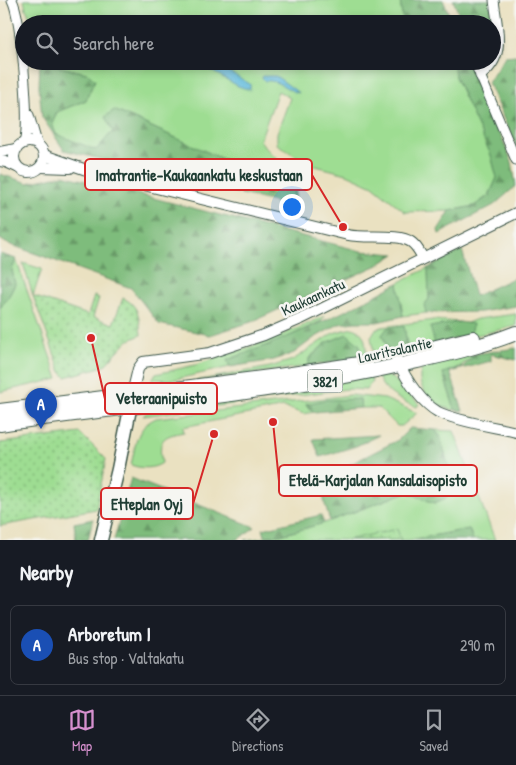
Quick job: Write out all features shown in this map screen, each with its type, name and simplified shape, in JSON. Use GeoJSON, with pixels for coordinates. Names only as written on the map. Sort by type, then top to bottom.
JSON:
{"type":"FeatureCollection","features":[{"type":"Feature","properties":{"kind":"main road","name":"Lauritsalantie"},"geometry":{"type":"LineString","coordinates":[[131,401],[333,369],[397,362],[487,335],[516,332]]}},
{"type":"Feature","properties":{"kind":"main road","name":"3821"},"geometry":{"type":"LineString","coordinates":[[0,411],[131,401]]}},
{"type":"Feature","properties":{"kind":"main road","name":"3821"},"geometry":{"type":"LineString","coordinates":[[0,424],[131,401]]}},
{"type":"Feature","properties":{"kind":"main road"},"geometry":{"type":"LineString","coordinates":[[101,540],[118,469],[131,401]]}},
{"type":"Feature","properties":{"kind":"street"},"geometry":{"type":"LineString","coordinates":[[12,0],[16,15]]}},
{"type":"Feature","properties":{"kind":"street"},"geometry":{"type":"LineString","coordinates":[[494,0],[496,15]]}},
{"type":"Feature","properties":{"kind":"street"},"geometry":{"type":"LineString","coordinates":[[23,70],[26,137],[14,158],[20,170],[29,172],[41,167],[44,155],[42,148],[37,143],[26,105]]}},
{"type":"Feature","properties":{"kind":"street"},"geometry":{"type":"LineString","coordinates":[[478,70],[516,160]]}},
{"type":"Feature","properties":{"kind":"street"},"geometry":{"type":"LineString","coordinates":[[480,76],[489,70]]}},
{"type":"Feature","properties":{"kind":"street"},"geometry":{"type":"LineString","coordinates":[[0,152],[20,145],[37,143]]}},
{"type":"Feature","properties":{"kind":"street"},"geometry":{"type":"LineString","coordinates":[[44,155],[80,169],[348,235],[366,238],[404,239],[415,246],[423,258]]}},
{"type":"Feature","properties":{"kind":"street"},"geometry":{"type":"LineString","coordinates":[[0,161],[17,166]]}},
{"type":"Feature","properties":{"kind":"street"},"geometry":{"type":"LineString","coordinates":[[41,167],[80,169]]}},
{"type":"Feature","properties":{"kind":"street","name":"Kaukaankatu"},"geometry":{"type":"LineString","coordinates":[[131,401],[138,369],[143,362],[210,353],[264,335],[301,320],[423,258],[516,214]]}},
{"type":"Feature","properties":{"kind":"street"},"geometry":{"type":"LineString","coordinates":[[397,362],[419,394],[438,412],[516,432]]}},
{"type":"Feature","properties":{"kind":"green space"},"geometry":{"type":"Polygon","coordinates":[[[24,0],[400,0],[402,15],[29,15],[24,0]]]}},
{"type":"Feature","properties":{"kind":"green space"},"geometry":{"type":"Polygon","coordinates":[[[400,0],[443,0],[449,15],[402,15],[400,0]]]}},
{"type":"Feature","properties":{"kind":"green space"},"geometry":{"type":"Polygon","coordinates":[[[453,0],[490,0],[492,15],[459,15],[453,0]]]}},
{"type":"Feature","properties":{"kind":"green space"},"geometry":{"type":"Polygon","coordinates":[[[516,55],[516,147],[488,83],[496,70],[501,70],[501,62],[505,56],[516,55]]]}},
{"type":"Feature","properties":{"kind":"green space"},"geometry":{"type":"Polygon","coordinates":[[[40,70],[74,70],[87,73],[95,80],[86,100],[57,112],[52,124],[56,134],[96,150],[113,131],[105,117],[114,110],[296,192],[294,207],[64,150],[42,117],[39,87],[40,70]]]}},
{"type":"Feature","properties":{"kind":"green space"},"geometry":{"type":"Polygon","coordinates":[[[74,70],[454,70],[455,77],[491,155],[497,178],[489,195],[474,206],[450,211],[405,212],[373,186],[347,174],[308,164],[277,144],[277,133],[290,98],[278,91],[260,140],[297,179],[296,192],[114,110],[113,131],[96,151],[56,134],[52,124],[57,112],[86,100],[87,73],[74,70]]]}},
{"type":"Feature","properties":{"kind":"green space"},"geometry":{"type":"Polygon","coordinates":[[[454,70],[473,70],[512,162],[516,186],[494,205],[439,234],[438,230],[450,211],[474,206],[489,196],[497,178],[491,155],[455,77],[454,70]]]}},
{"type":"Feature","properties":{"kind":"green space"},"geometry":{"type":"Polygon","coordinates":[[[0,174],[28,183],[63,175],[361,251],[395,254],[378,265],[251,322],[210,335],[159,324],[131,288],[6,243],[0,239],[0,174]]]}},
{"type":"Feature","properties":{"kind":"green space"},"geometry":{"type":"Polygon","coordinates":[[[462,250],[475,296],[516,277],[516,306],[481,312],[426,313],[424,305],[429,299],[428,268],[462,250]]]}},
{"type":"Feature","properties":{"kind":"green space"},"geometry":{"type":"Polygon","coordinates":[[[0,254],[16,259],[12,270],[15,284],[0,308],[0,254]]]}},
{"type":"Feature","properties":{"kind":"green space"},"geometry":{"type":"Polygon","coordinates":[[[16,259],[58,379],[0,392],[0,308],[15,284],[12,270],[16,259]]]}},
{"type":"Feature","properties":{"kind":"green space"},"geometry":{"type":"Polygon","coordinates":[[[23,263],[42,269],[33,296],[23,263]]]}},
{"type":"Feature","properties":{"kind":"green space"},"geometry":{"type":"Polygon","coordinates":[[[428,268],[429,299],[425,305],[426,313],[403,316],[398,283],[428,268]]]}},
{"type":"Feature","properties":{"kind":"green space"},"geometry":{"type":"Polygon","coordinates":[[[398,283],[403,316],[377,322],[339,324],[314,338],[294,353],[274,360],[230,367],[227,360],[314,325],[398,283]]]}},
{"type":"Feature","properties":{"kind":"green space"},"geometry":{"type":"Polygon","coordinates":[[[33,296],[88,315],[94,296],[99,298],[93,317],[113,324],[123,298],[133,305],[138,313],[141,335],[127,341],[104,366],[66,377],[61,372],[33,296]]]}},
{"type":"Feature","properties":{"kind":"green space"},"geometry":{"type":"Polygon","coordinates":[[[516,314],[516,326],[473,336],[469,335],[467,323],[477,319],[516,314]]]}},
{"type":"Feature","properties":{"kind":"green space"},"geometry":{"type":"Polygon","coordinates":[[[325,316],[321,321],[277,342],[228,360],[230,367],[172,380],[152,379],[156,374],[195,365],[268,341],[325,316]]]}},
{"type":"Feature","properties":{"kind":"green space"},"geometry":{"type":"Polygon","coordinates":[[[433,320],[460,322],[431,327],[435,344],[408,350],[404,326],[382,335],[390,353],[374,356],[371,337],[375,330],[382,327],[433,320]]]}},
{"type":"Feature","properties":{"kind":"green space"},"geometry":{"type":"Polygon","coordinates":[[[460,322],[473,324],[469,335],[435,344],[430,327],[460,322]]]}},
{"type":"Feature","properties":{"kind":"green space"},"geometry":{"type":"Polygon","coordinates":[[[404,326],[408,350],[390,353],[382,335],[387,328],[404,326]]]}},
{"type":"Feature","properties":{"kind":"green space"},"geometry":{"type":"Polygon","coordinates":[[[352,328],[363,335],[367,358],[361,359],[347,334],[326,343],[309,358],[309,366],[195,381],[270,367],[293,360],[333,333],[352,328]]]}},
{"type":"Feature","properties":{"kind":"green space"},"geometry":{"type":"Polygon","coordinates":[[[347,334],[360,345],[360,358],[309,366],[309,359],[326,343],[347,334]]]}},
{"type":"Feature","properties":{"kind":"green space"},"geometry":{"type":"Polygon","coordinates":[[[516,348],[516,360],[491,354],[491,361],[450,372],[463,411],[455,410],[443,373],[463,367],[475,354],[516,348]]]}},
{"type":"Feature","properties":{"kind":"green space"},"geometry":{"type":"Polygon","coordinates":[[[475,354],[461,366],[443,373],[455,410],[440,405],[427,395],[420,382],[423,367],[475,354]]]}},
{"type":"Feature","properties":{"kind":"green space"},"geometry":{"type":"Polygon","coordinates":[[[383,374],[393,379],[402,387],[419,404],[417,407],[399,399],[388,391],[383,386],[378,375],[383,374]]]}},
{"type":"Feature","properties":{"kind":"green space"},"geometry":{"type":"Polygon","coordinates":[[[370,376],[372,382],[366,390],[330,391],[143,416],[147,412],[370,376]]]}},
{"type":"Feature","properties":{"kind":"green space"},"geometry":{"type":"Polygon","coordinates":[[[351,395],[385,399],[417,413],[402,426],[397,426],[379,408],[361,408],[360,399],[306,405],[314,412],[304,414],[284,407],[183,427],[184,432],[170,435],[163,440],[161,444],[162,463],[147,468],[131,465],[140,432],[149,422],[156,418],[351,395]]]}},
{"type":"Feature","properties":{"kind":"green space"},"geometry":{"type":"Polygon","coordinates":[[[360,399],[361,408],[314,412],[305,404],[324,400],[360,399]]]}},
{"type":"Feature","properties":{"kind":"green space"},"geometry":{"type":"Polygon","coordinates":[[[410,428],[435,430],[440,436],[456,494],[434,503],[407,492],[330,521],[323,495],[329,478],[335,472],[398,440],[410,428]]]}},
{"type":"Feature","properties":{"kind":"green space"},"geometry":{"type":"Polygon","coordinates":[[[435,430],[454,431],[495,540],[473,540],[469,529],[410,540],[245,540],[281,535],[324,523],[407,492],[434,503],[455,494],[440,436],[435,430]]]}},
{"type":"Feature","properties":{"kind":"green space"},"geometry":{"type":"Polygon","coordinates":[[[80,433],[106,459],[96,509],[0,526],[0,443],[80,433]]]}},
{"type":"Feature","properties":{"kind":"green space"},"geometry":{"type":"Polygon","coordinates":[[[379,435],[356,446],[320,457],[313,439],[379,435]]]}},
{"type":"Feature","properties":{"kind":"green space"},"geometry":{"type":"Polygon","coordinates":[[[131,478],[255,527],[237,540],[114,540],[131,478]]]}},
{"type":"Feature","properties":{"kind":"green space"},"geometry":{"type":"Polygon","coordinates":[[[321,515],[324,523],[281,535],[265,536],[263,529],[321,515]]]}},
{"type":"Feature","properties":{"kind":"green space"},"geometry":{"type":"Polygon","coordinates":[[[93,519],[88,540],[76,540],[74,523],[93,519]]]}},
{"type":"Feature","properties":{"kind":"green space"},"geometry":{"type":"Polygon","coordinates":[[[397,529],[401,540],[347,540],[397,529]]]}},
{"type":"Feature","properties":{"kind":"green space"},"geometry":{"type":"Polygon","coordinates":[[[469,529],[473,540],[410,540],[469,529]]]}},
{"type":"Feature","properties":{"kind":"water"},"geometry":{"type":"Polygon","coordinates":[[[210,70],[226,70],[250,84],[250,90],[238,86],[210,70]]]}},
{"type":"Feature","properties":{"kind":"water"},"geometry":{"type":"Polygon","coordinates":[[[263,76],[276,76],[299,93],[279,83],[265,81],[262,78],[263,76]]]}},
{"type":"Feature","properties":{"kind":"place","name":"Imatrantie-Kaukaankatu keskustaan"},"geometry":{"type":"Point","coordinates":[343,227]}},
{"type":"Feature","properties":{"kind":"place","name":"Veteraanipuisto"},"geometry":{"type":"Point","coordinates":[91,338]}},
{"type":"Feature","properties":{"kind":"place","name":"Etelä-Karjalan Kansalaisopisto"},"geometry":{"type":"Point","coordinates":[273,422]}},
{"type":"Feature","properties":{"kind":"place","name":"Arboretum I"},"geometry":{"type":"Point","coordinates":[41,429]}},
{"type":"Feature","properties":{"kind":"place","name":"Etteplan Oyj"},"geometry":{"type":"Point","coordinates":[214,434]}}]}
